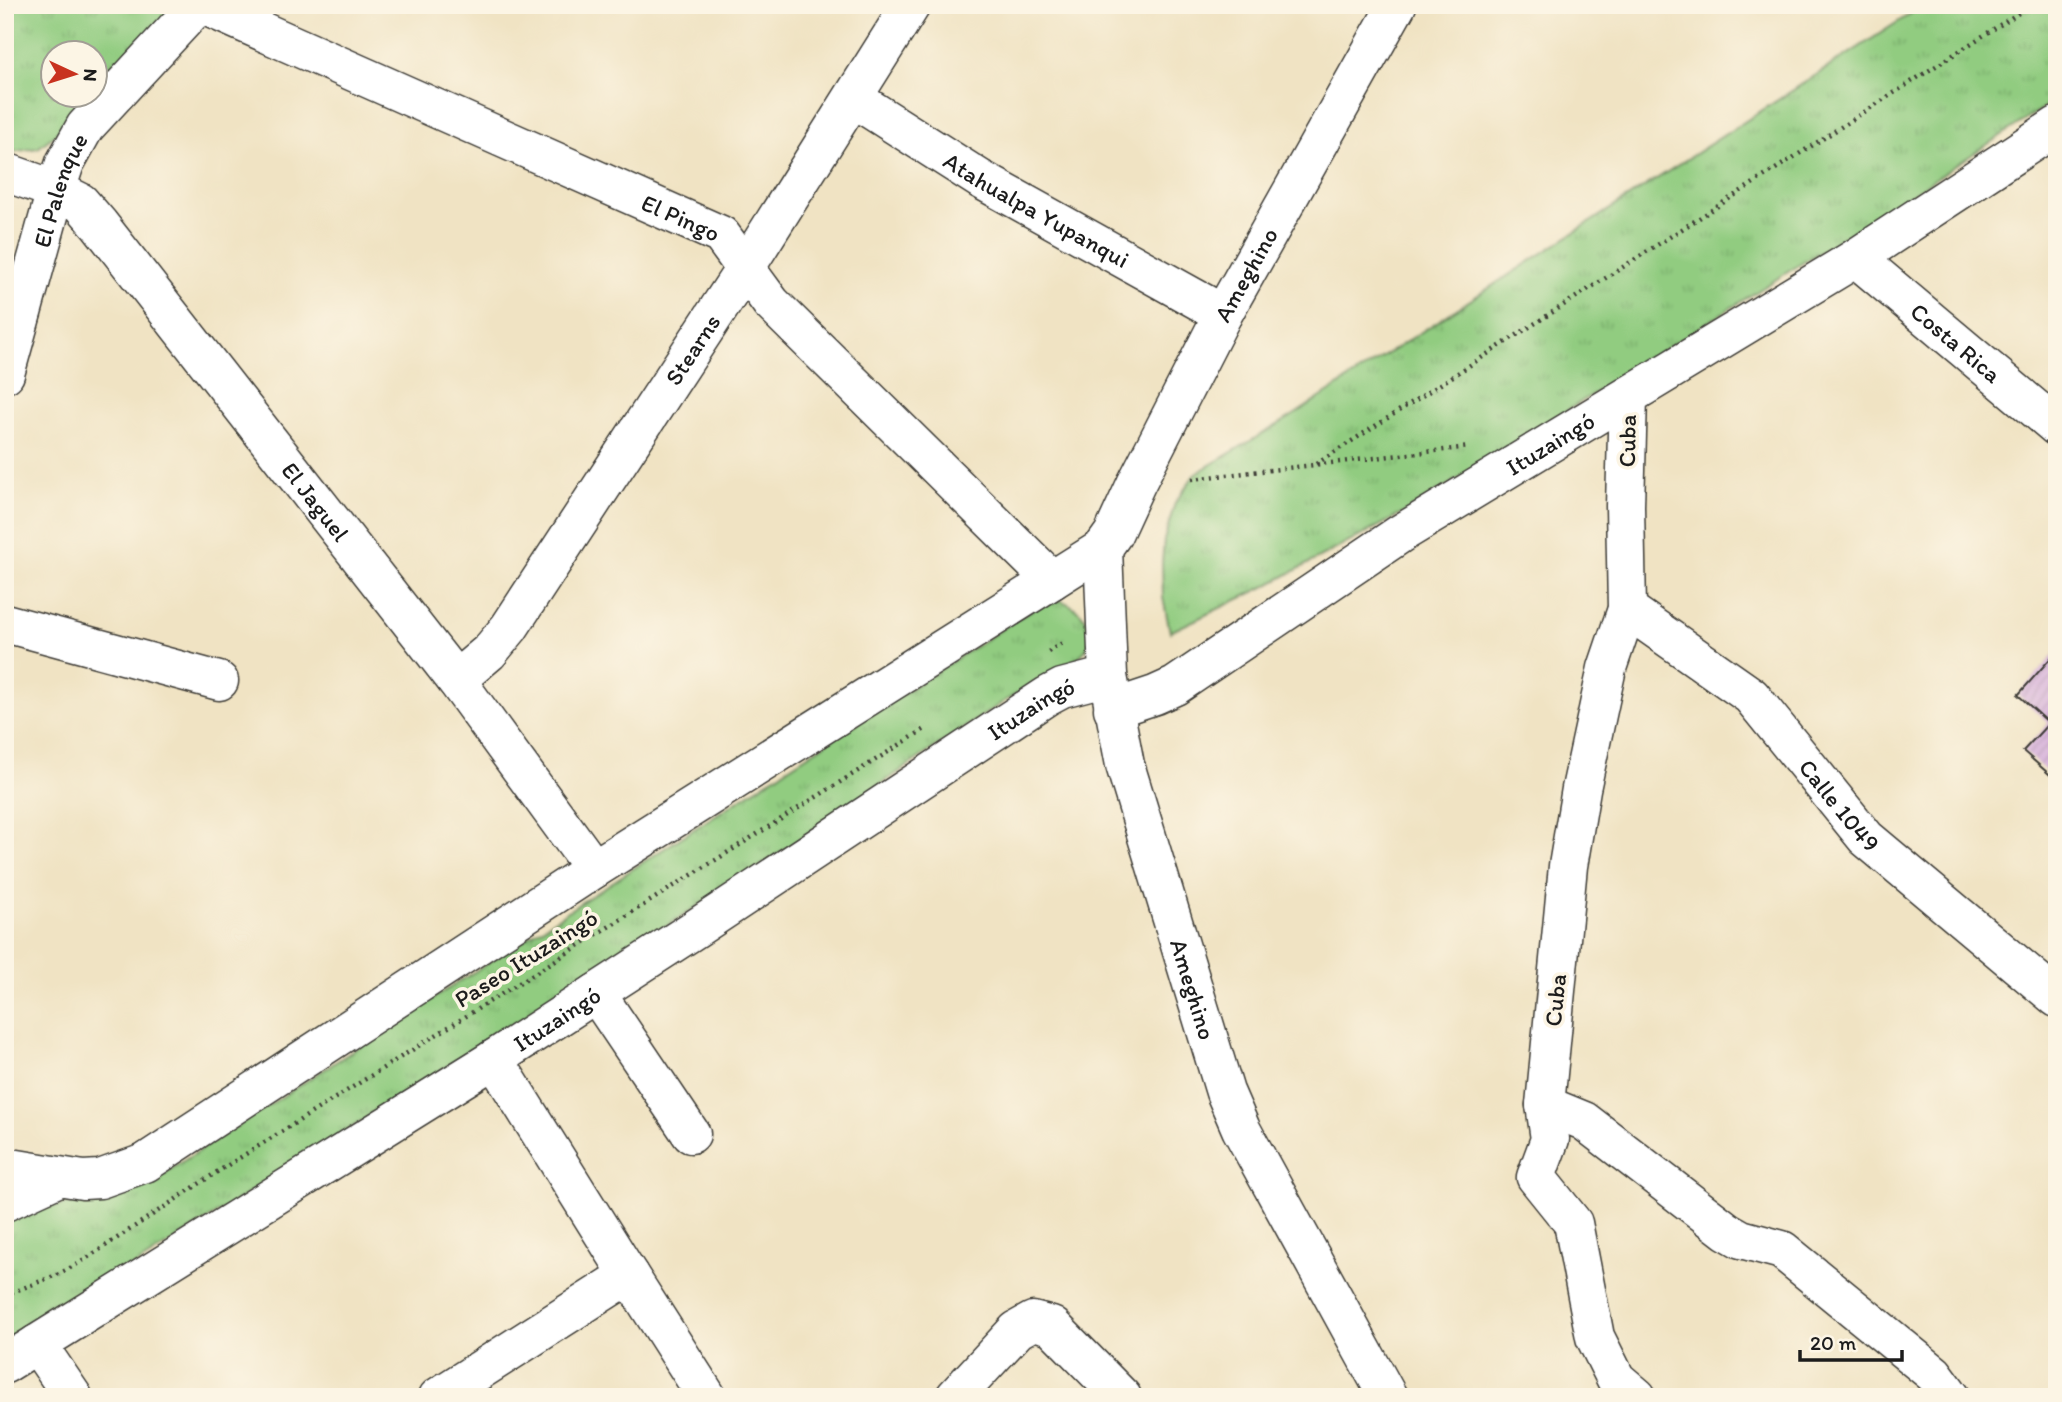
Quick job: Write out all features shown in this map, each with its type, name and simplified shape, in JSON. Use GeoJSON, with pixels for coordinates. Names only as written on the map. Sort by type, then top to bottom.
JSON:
{"type":"FeatureCollection","features":[{"type":"Feature","properties":{"kind":"street","name":"El Palenque"},"geometry":{"type":"LineString","coordinates":[[5,374],[65,163],[85,127],[198,5]]}},
{"type":"Feature","properties":{"kind":"street","name":"El Pingo"},"geometry":{"type":"LineString","coordinates":[[203,5],[720,235],[771,303],[1052,580]]}},
{"type":"Feature","properties":{"kind":"street","name":"Stearns"},"geometry":{"type":"LineString","coordinates":[[456,680],[489,652],[509,628],[746,267],[911,5]]}},
{"type":"Feature","properties":{"kind":"street","name":"Ameghino"},"geometry":{"type":"LineString","coordinates":[[1052,580],[1103,548],[1113,534],[1223,314],[1393,7]]}},
{"type":"Feature","properties":{"kind":"street","name":"Atahualpa Yupanqui"},"geometry":{"type":"LineString","coordinates":[[853,98],[979,179],[1223,314]]}},
{"type":"Feature","properties":{"kind":"street","name":"Ituzaingó"},"geometry":{"type":"LineString","coordinates":[[5,1364],[494,1059],[1047,696],[1062,688],[1155,695],[1175,686],[1400,534],[1856,258],[2057,126]]}},
{"type":"Feature","properties":{"kind":"street","name":"El Jaguel"},"geometry":{"type":"LineString","coordinates":[[5,172],[56,190],[80,202],[99,224],[456,680],[594,869]]}},
{"type":"Feature","properties":{"kind":"street","name":"Costa Rica"},"geometry":{"type":"LineString","coordinates":[[1856,258],[2057,427]]}},
{"type":"Feature","properties":{"kind":"street","name":"Cuba"},"geometry":{"type":"LineString","coordinates":[[1628,397],[1625,506],[1627,608],[1606,668],[1568,866],[1545,1105],[1550,1139],[1536,1177],[1573,1223],[1595,1337],[1616,1379],[1637,1397]]}},
{"type":"Feature","properties":{"kind":"street","name":"Ameghino"},"geometry":{"type":"LineString","coordinates":[[1103,548],[1110,693],[1125,765],[1224,1092],[1241,1129],[1388,1397]]}},
{"type":"Feature","properties":{"kind":"street"},"geometry":{"type":"LineString","coordinates":[[5,1167],[83,1180],[100,1179],[145,1163],[594,869],[1052,580]]}},
{"type":"Feature","properties":{"kind":"street","name":"Calle 1049"},"geometry":{"type":"LineString","coordinates":[[1627,608],[1751,696],[1866,838],[2057,999]]}},
{"type":"Feature","properties":{"kind":"street"},"geometry":{"type":"LineString","coordinates":[[5,623],[219,681]]}},
{"type":"Feature","properties":{"kind":"street"},"geometry":{"type":"LineString","coordinates":[[596,993],[691,1134]]}},
{"type":"Feature","properties":{"kind":"street"},"geometry":{"type":"LineString","coordinates":[[494,1059],[707,1397]]}},
{"type":"Feature","properties":{"kind":"street"},"geometry":{"type":"LineString","coordinates":[[1545,1105],[1584,1121],[1727,1231],[1741,1239],[1783,1250],[1934,1374],[1951,1397]]}},
{"type":"Feature","properties":{"kind":"street"},"geometry":{"type":"LineString","coordinates":[[5,1202],[59,1177]]}},
{"type":"Feature","properties":{"kind":"street"},"geometry":{"type":"LineString","coordinates":[[438,1397],[629,1276]]}},
{"type":"Feature","properties":{"kind":"street"},"geometry":{"type":"LineString","coordinates":[[955,1397],[1017,1330],[1033,1321],[1052,1326],[1122,1397]]}},
{"type":"Feature","properties":{"kind":"street"},"geometry":{"type":"LineString","coordinates":[[37,1344],[73,1397]]}},
{"type":"Feature","properties":{"kind":"path"},"geometry":{"type":"LineString","coordinates":[[1316,464],[2031,5]]}},
{"type":"Feature","properties":{"kind":"path"},"geometry":{"type":"LineString","coordinates":[[1192,479],[1477,446]]}},
{"type":"Feature","properties":{"kind":"path"},"geometry":{"type":"LineString","coordinates":[[1039,658],[1062,643]]}},
{"type":"Feature","properties":{"kind":"path","name":"Paseo Ituzaingó"},"geometry":{"type":"LineString","coordinates":[[5,1295],[57,1275],[81,1262],[217,1172],[933,724]]}},
{"type":"Feature","properties":{"kind":"green space"},"geometry":{"type":"Polygon","coordinates":[[[5,5],[176,5],[108,80],[108,38],[38,38],[38,108],[82,108],[66,126],[38,148],[12,152],[5,150],[5,5]]]}},
{"type":"Feature","properties":{"kind":"green space"},"geometry":{"type":"Polygon","coordinates":[[[1924,5],[2057,5],[2057,99],[1898,203],[1402,514],[1268,585],[1170,632],[1163,598],[1164,540],[1175,503],[1195,474],[1289,418],[1924,5]]]}},
{"type":"Feature","properties":{"kind":"green space"},"geometry":{"type":"Polygon","coordinates":[[[1059,600],[1078,610],[1091,634],[1084,652],[1070,664],[998,705],[756,869],[5,1349],[5,1218],[99,1198],[154,1180],[1042,603],[1059,600]]]}},
{"type":"Feature","properties":{"kind":"building"},"geometry":{"type":"Polygon","coordinates":[[[2057,651],[2057,781],[2023,751],[2049,723],[2018,695],[2057,651]]]}}]}
